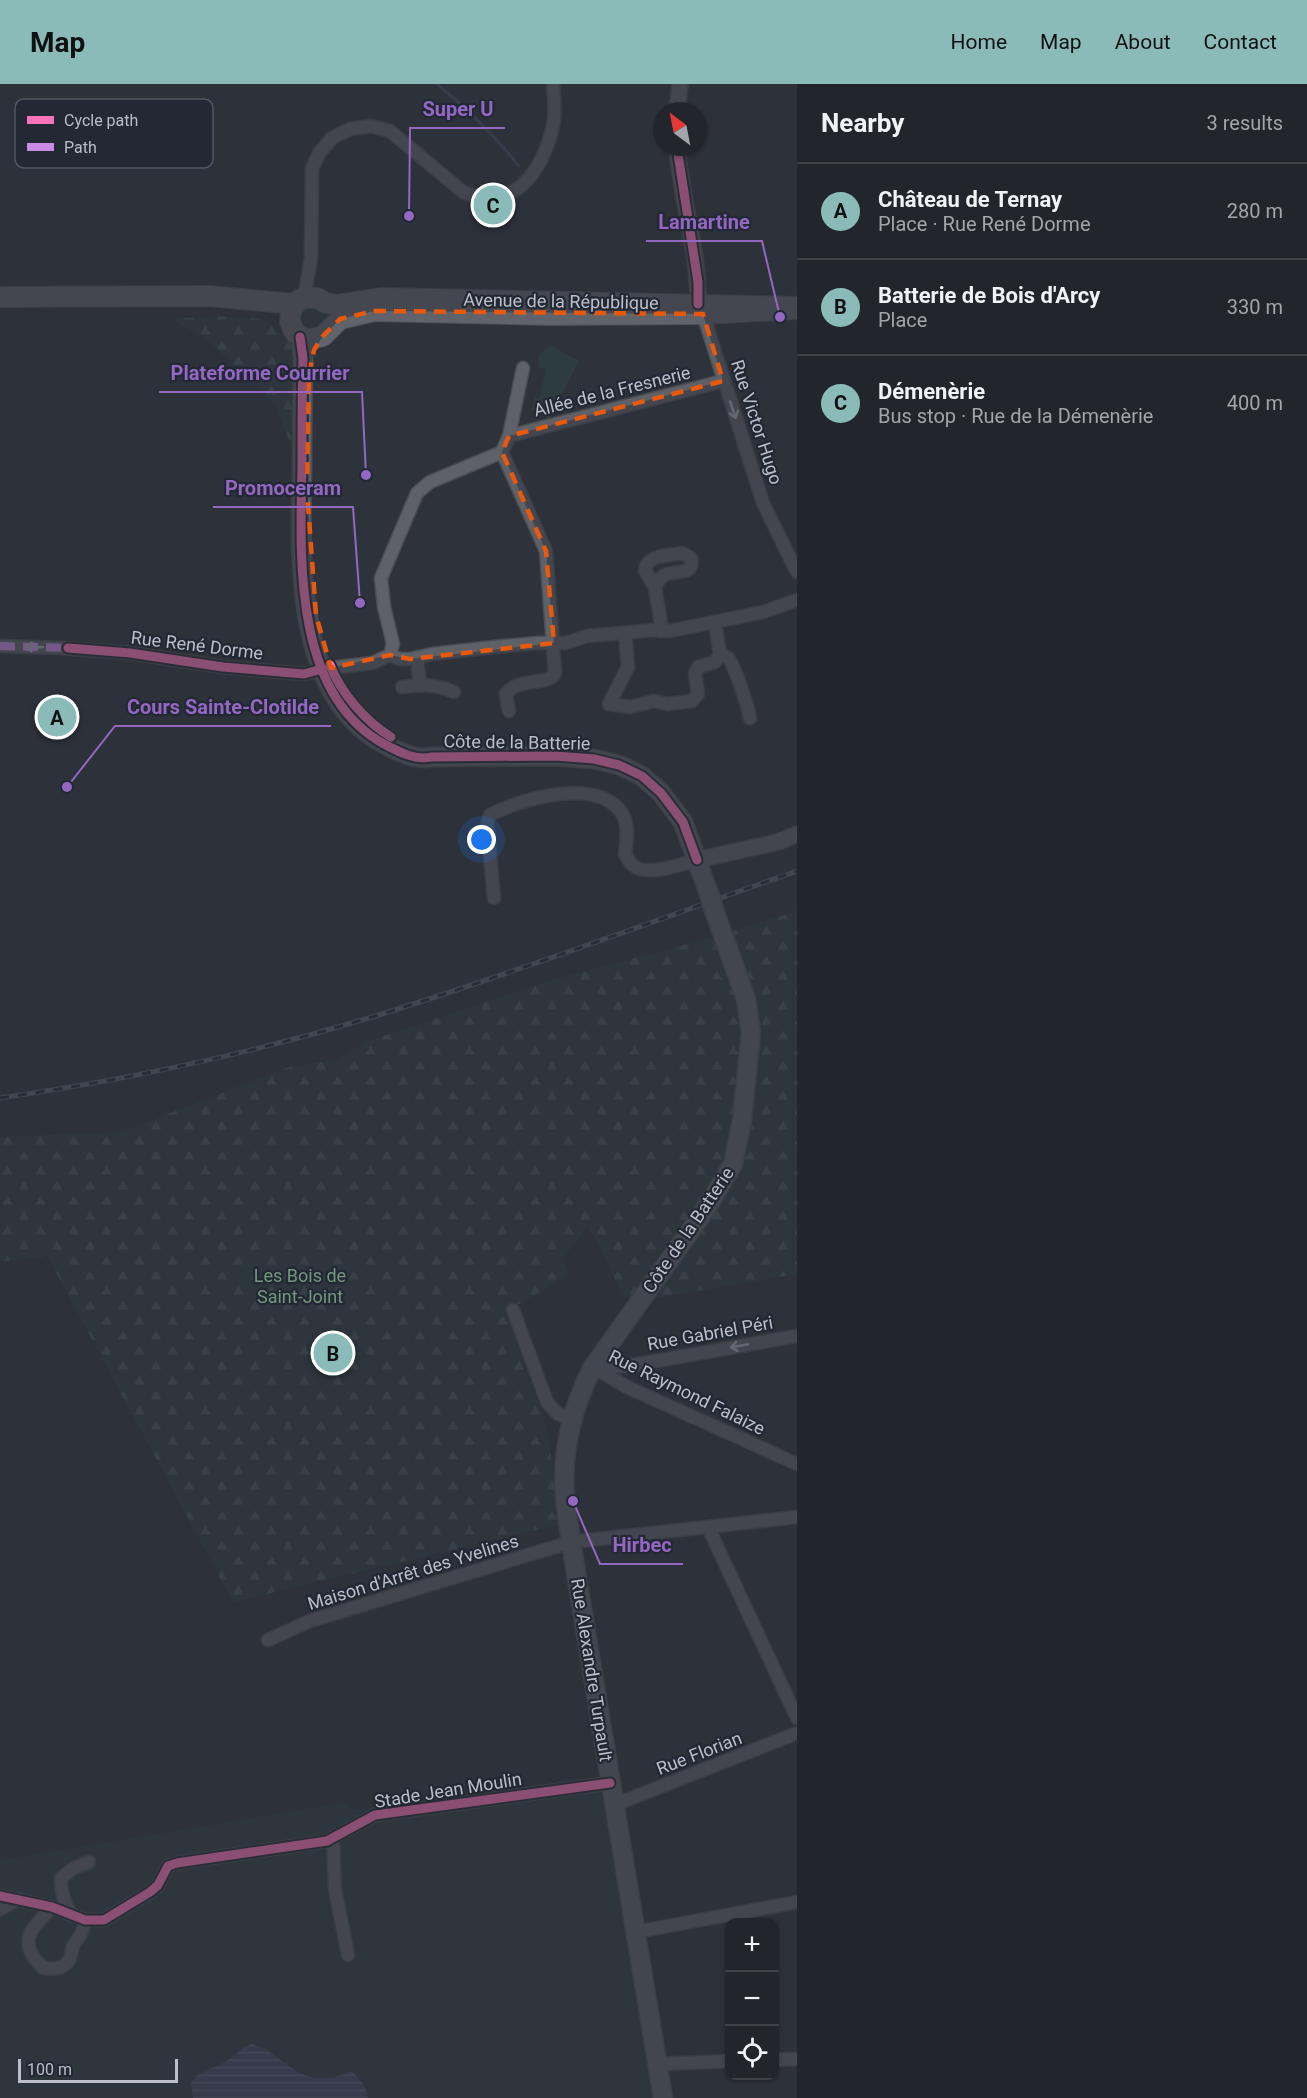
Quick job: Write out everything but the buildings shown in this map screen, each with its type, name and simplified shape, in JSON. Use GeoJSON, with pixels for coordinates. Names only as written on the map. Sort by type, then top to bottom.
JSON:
{"type":"FeatureCollection","features":[{"type":"Feature","properties":{"kind":"main road","name":"Avenue de la République"},"geometry":{"type":"LineString","coordinates":[[53,297],[209,296],[310,301],[337,305],[381,298],[700,309]]}},
{"type":"Feature","properties":{"kind":"main road"},"geometry":{"type":"LineString","coordinates":[[0,297],[53,297],[249,310],[280,320],[296,333]]}},
{"type":"Feature","properties":{"kind":"main road"},"geometry":{"type":"LineString","coordinates":[[310,301],[332,315],[326,332],[314,350],[309,375],[307,490],[316,615],[326,669],[307,615],[300,542],[303,358],[289,316],[310,301]]}},
{"type":"Feature","properties":{"kind":"main road","name":"Avenue de la République"},"geometry":{"type":"LineString","coordinates":[[296,333],[312,339],[326,332],[340,319],[374,311],[550,315],[797,308]]}},
{"type":"Feature","properties":{"kind":"main road","name":"Côte de la Batterie"},"geometry":{"type":"LineString","coordinates":[[326,669],[343,709],[367,732],[395,750],[423,759],[430,757],[555,756],[594,759],[619,765],[642,776],[661,792],[683,822],[746,999],[751,1032],[742,1120],[733,1164],[706,1209],[612,1341]]}},
{"type":"Feature","properties":{"kind":"main road","name":"Rue Alexandre Turpault"},"geometry":{"type":"LineString","coordinates":[[612,1341],[585,1382],[573,1419],[564,1468],[565,1496],[663,2098]]}},
{"type":"Feature","properties":{"kind":"street"},"geometry":{"type":"LineString","coordinates":[[310,301],[312,168],[320,152],[332,138],[350,129],[371,126],[390,131],[463,192],[477,197],[495,198],[520,189],[536,168],[552,127],[555,107],[554,84]]}},
{"type":"Feature","properties":{"kind":"street"},"geometry":{"type":"LineString","coordinates":[[678,102],[680,84]]}},
{"type":"Feature","properties":{"kind":"street","name":"Rue Victor Hugo"},"geometry":{"type":"LineString","coordinates":[[678,156],[698,282],[700,309],[763,503],[797,572]]}},
{"type":"Feature","properties":{"kind":"street"},"geometry":{"type":"LineString","coordinates":[[390,655],[393,644],[384,607],[381,578],[417,493],[430,482],[502,452],[510,436],[523,368]]}},
{"type":"Feature","properties":{"kind":"street","name":"Allée de la Fresnerie"},"geometry":{"type":"LineString","coordinates":[[510,436],[723,381]]}},
{"type":"Feature","properties":{"kind":"street"},"geometry":{"type":"LineString","coordinates":[[502,452],[546,551],[555,673],[547,680],[526,682],[510,689],[506,694],[509,711]]}},
{"type":"Feature","properties":{"kind":"street"},"geometry":{"type":"LineString","coordinates":[[655,588],[661,631]]}},
{"type":"Feature","properties":{"kind":"street","name":"Rue René Dorme"},"geometry":{"type":"LineString","coordinates":[[0,646],[130,653],[223,667],[304,674],[372,663],[390,655],[400,659],[494,647],[566,643],[587,636],[675,630],[763,612],[797,600]]}},
{"type":"Feature","properties":{"kind":"street"},"geometry":{"type":"LineString","coordinates":[[625,634],[627,667],[609,704],[636,706],[654,702],[667,704],[692,701],[698,694],[695,674],[698,667],[715,662],[720,655],[715,622]]}},
{"type":"Feature","properties":{"kind":"street"},"geometry":{"type":"LineString","coordinates":[[720,655],[728,658],[732,665],[748,704],[750,718]]}},
{"type":"Feature","properties":{"kind":"street"},"geometry":{"type":"LineString","coordinates":[[417,657],[420,685]]}},
{"type":"Feature","properties":{"kind":"street"},"geometry":{"type":"LineString","coordinates":[[402,687],[440,686],[454,692]]}},
{"type":"Feature","properties":{"kind":"street"},"geometry":{"type":"LineString","coordinates":[[494,898],[487,824],[490,815],[525,801],[549,795],[593,795],[615,804],[625,819],[627,837],[625,855],[633,866],[645,871],[778,842],[797,834]]}},
{"type":"Feature","properties":{"kind":"street"},"geometry":{"type":"LineString","coordinates":[[513,1310],[547,1402],[558,1414],[573,1419]]}},
{"type":"Feature","properties":{"kind":"street","name":"Rue Gabriel Péri"},"geometry":{"type":"LineString","coordinates":[[593,1367],[628,1366],[797,1336]]}},
{"type":"Feature","properties":{"kind":"street","name":"Rue Raymond Falaize"},"geometry":{"type":"LineString","coordinates":[[593,1367],[627,1387],[797,1464]]}},
{"type":"Feature","properties":{"kind":"street","name":"Maison d'Arrêt des Yvelines"},"geometry":{"type":"LineString","coordinates":[[268,1640],[310,1621],[571,1542],[797,1517]]}},
{"type":"Feature","properties":{"kind":"street"},"geometry":{"type":"LineString","coordinates":[[708,1527],[797,1718]]}},
{"type":"Feature","properties":{"kind":"street","name":"Rue Florian"},"geometry":{"type":"LineString","coordinates":[[614,1805],[797,1733]]}},
{"type":"Feature","properties":{"kind":"street","name":"Stade Jean Moulin"},"geometry":{"type":"LineString","coordinates":[[85,1920],[104,1920],[150,1892],[158,1885],[168,1866],[177,1863],[327,1841],[375,1815],[610,1783]]}},
{"type":"Feature","properties":{"kind":"street"},"geometry":{"type":"LineString","coordinates":[[333,1838],[335,1889],[348,1955]]}},
{"type":"Feature","properties":{"kind":"street"},"geometry":{"type":"LineString","coordinates":[[72,1915],[61,1891],[61,1878],[74,1868],[89,1862]]}},
{"type":"Feature","properties":{"kind":"street"},"geometry":{"type":"LineString","coordinates":[[0,1896],[52,1907],[85,1920],[82,1935],[72,1947],[70,1959],[54,1970],[43,1968],[28,1951],[27,1940],[37,1923],[52,1907]]}},
{"type":"Feature","properties":{"kind":"street"},"geometry":{"type":"LineString","coordinates":[[0,1910],[19,1899]]}},
{"type":"Feature","properties":{"kind":"street"},"geometry":{"type":"LineString","coordinates":[[636,1932],[797,1902]]}},
{"type":"Feature","properties":{"kind":"street"},"geometry":{"type":"LineString","coordinates":[[779,2060],[797,2059]]}},
{"type":"Feature","properties":{"kind":"street"},"geometry":{"type":"LineString","coordinates":[[658,2064],[725,2061]]}},
{"type":"Feature","properties":{"kind":"highlighted area"},"geometry":{"type":"Polygon","coordinates":[[[374,311],[703,314],[723,381],[509,436],[502,452],[546,551],[554,643],[410,659],[390,655],[331,668],[316,615],[307,490],[309,375],[314,350],[323,336],[340,319],[374,311]]]}},
{"type":"Feature","properties":{"kind":"green space"},"geometry":{"type":"Polygon","coordinates":[[[303,305],[321,309],[325,318],[322,327],[304,332],[296,312],[303,305]]]}},
{"type":"Feature","properties":{"kind":"green space"},"geometry":{"type":"Polygon","coordinates":[[[218,316],[263,319],[289,338],[297,356],[291,446],[275,405],[204,337],[170,319],[218,316]]]}},
{"type":"Feature","properties":{"kind":"green space"},"geometry":{"type":"Polygon","coordinates":[[[550,345],[579,361],[549,419],[531,410],[535,397],[539,399],[546,369],[538,367],[539,354],[550,345]]]}},
{"type":"Feature","properties":{"kind":"green space","name":"Les Bois de Saint-Joint"},"geometry":{"type":"Polygon","coordinates":[[[797,911],[797,1274],[651,1299],[623,1297],[601,1248],[587,1227],[562,1260],[570,1274],[506,1312],[546,1425],[562,1524],[233,1602],[47,1256],[0,1262],[0,1137],[122,1132],[288,1067],[339,1059],[365,1042],[548,981],[718,936],[797,911]]]}},
{"type":"Feature","properties":{"kind":"green space"},"geometry":{"type":"Polygon","coordinates":[[[601,1790],[653,2098],[0,2098],[0,1860],[347,1802],[350,1810],[378,1807],[380,1819],[601,1790]]]}},
{"type":"Feature","properties":{"kind":"water"},"geometry":{"type":"Polygon","coordinates":[[[252,2044],[264,2048],[297,2072],[313,2078],[333,2078],[351,2071],[362,2083],[368,2098],[193,2098],[191,2083],[196,2076],[227,2061],[244,2047],[252,2044]]]}},
{"type":"Feature","properties":{"kind":"waterway"},"geometry":{"type":"LineString","coordinates":[[437,84],[480,123],[519,166]]}},
{"type":"Feature","properties":{"kind":"railway"},"geometry":{"type":"LineString","coordinates":[[0,1098],[188,1065],[280,1043],[372,1017],[479,983],[797,871]]}},
{"type":"Feature","properties":{"kind":"marked path"},"geometry":{"type":"LineString","coordinates":[[0,646],[68,648]]}},
{"type":"Feature","properties":{"kind":"cycle path"},"geometry":{"type":"LineString","coordinates":[[678,156],[698,282],[698,304]]}},
{"type":"Feature","properties":{"kind":"cycle path"},"geometry":{"type":"LineString","coordinates":[[300,337],[303,358],[301,541],[308,620],[318,658],[333,692],[354,721],[384,744],[419,758],[555,756],[594,759],[619,765],[642,776],[661,793],[683,822],[697,860]]}},
{"type":"Feature","properties":{"kind":"cycle path"},"geometry":{"type":"LineString","coordinates":[[68,648],[130,653],[223,667],[304,674],[322,669]]}},
{"type":"Feature","properties":{"kind":"cycle path"},"geometry":{"type":"LineString","coordinates":[[330,665],[355,706],[391,737]]}},
{"type":"Feature","properties":{"kind":"cycle path"},"geometry":{"type":"LineString","coordinates":[[0,1896],[52,1907],[85,1920],[104,1920],[150,1892],[158,1885],[168,1866],[177,1863],[327,1841],[375,1815],[610,1783]]}},
{"type":"Feature","properties":{"kind":"place","name":"Démenèrie"},"geometry":{"type":"Point","coordinates":[493,205]}},
{"type":"Feature","properties":{"kind":"place","name":"Super U"},"geometry":{"type":"Point","coordinates":[409,216]}},
{"type":"Feature","properties":{"kind":"place","name":"Lamartine"},"geometry":{"type":"Point","coordinates":[780,317]}},
{"type":"Feature","properties":{"kind":"place","name":"Plateforme Courrier"},"geometry":{"type":"Point","coordinates":[366,475]}},
{"type":"Feature","properties":{"kind":"place","name":"Promoceram"},"geometry":{"type":"Point","coordinates":[360,603]}},
{"type":"Feature","properties":{"kind":"place","name":"Château de Ternay"},"geometry":{"type":"Point","coordinates":[57,717]}},
{"type":"Feature","properties":{"kind":"place","name":"Cours Sainte-Clotilde"},"geometry":{"type":"Point","coordinates":[67,787]}},
{"type":"Feature","properties":{"kind":"place","name":"Batterie de Bois d'Arcy"},"geometry":{"type":"Point","coordinates":[333,1353]}},
{"type":"Feature","properties":{"kind":"place","name":"Hirbec"},"geometry":{"type":"Point","coordinates":[573,1501]}}]}
